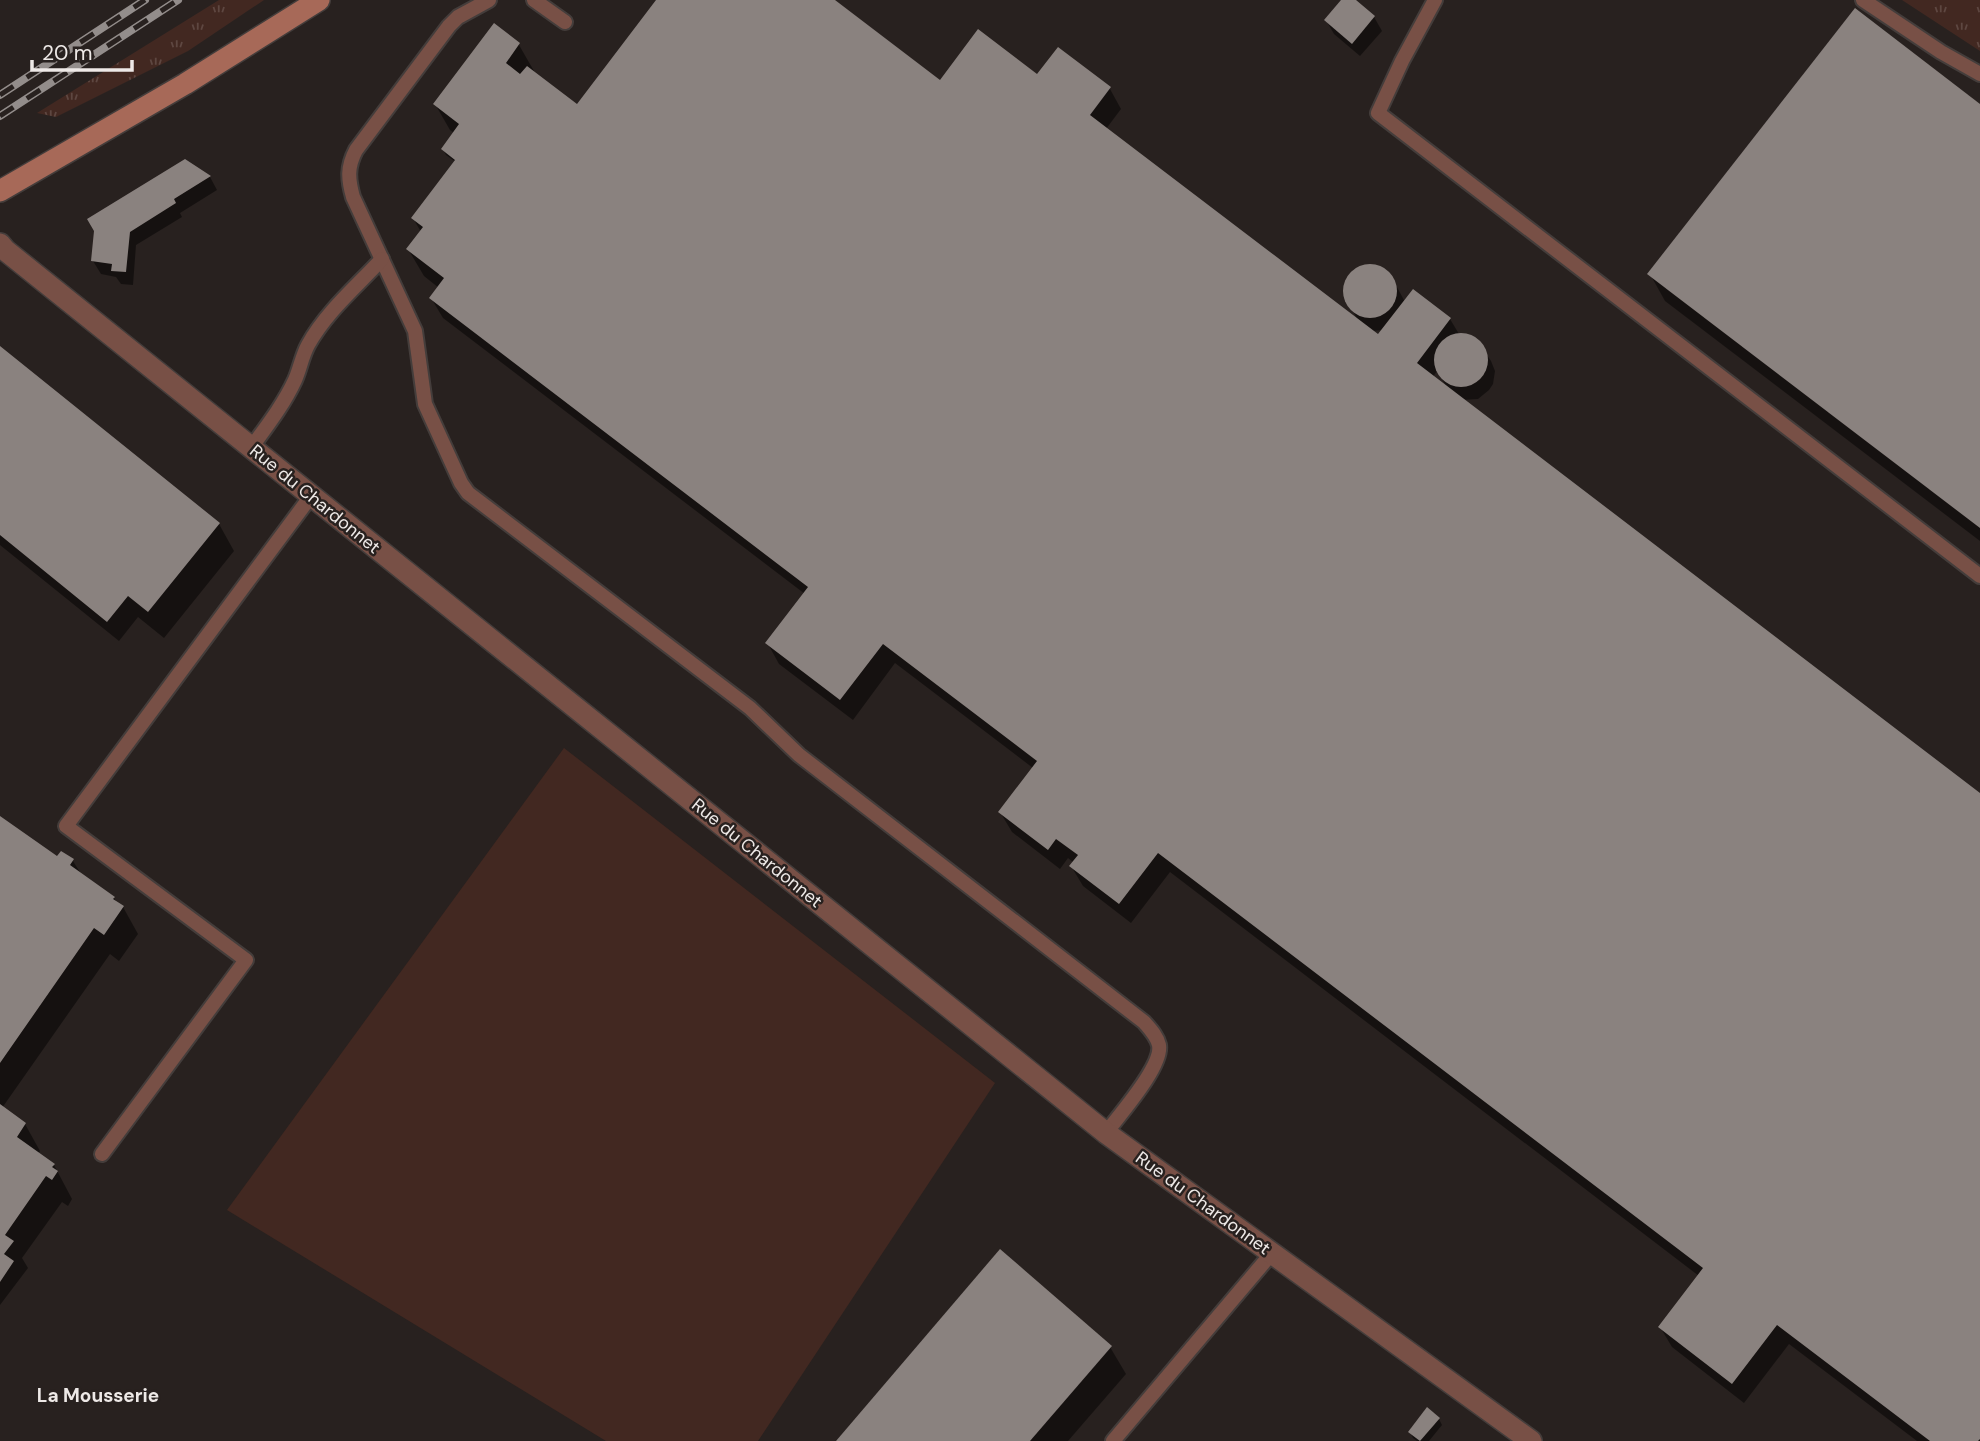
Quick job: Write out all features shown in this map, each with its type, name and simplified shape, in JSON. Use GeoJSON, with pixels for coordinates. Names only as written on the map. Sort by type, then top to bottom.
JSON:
{"type":"FeatureCollection","features":[{"type":"Feature","properties":{"kind":"street"},"geometry":{"type":"LineString","coordinates":[[0,191],[186,84],[319,0]]}},
{"type":"Feature","properties":{"kind":"street","name":"Rue du Chardonnet"},"geometry":{"type":"LineString","coordinates":[[0,244],[1106,1133],[1531,1441]]}},
{"type":"Feature","properties":{"kind":"lane"},"geometry":{"type":"LineString","coordinates":[[489,0],[449,26],[356,150],[349,163],[348,176],[353,197],[415,331],[425,404],[455,472],[468,493],[750,708],[799,755],[1153,1032],[1159,1044],[1159,1056],[1153,1069],[1106,1133]]}},
{"type":"Feature","properties":{"kind":"lane"},"geometry":{"type":"LineString","coordinates":[[534,0],[565,22]]}},
{"type":"Feature","properties":{"kind":"lane"},"geometry":{"type":"LineString","coordinates":[[1435,0],[1378,113],[1980,576]]}},
{"type":"Feature","properties":{"kind":"lane"},"geometry":{"type":"LineString","coordinates":[[1863,0],[1941,52],[1980,74]]}},
{"type":"Feature","properties":{"kind":"lane"},"geometry":{"type":"LineString","coordinates":[[251,447],[288,394],[308,345],[338,305],[382,259]]}},
{"type":"Feature","properties":{"kind":"lane"},"geometry":{"type":"LineString","coordinates":[[102,1154],[246,960],[66,826],[311,496]]}},
{"type":"Feature","properties":{"kind":"lane"},"geometry":{"type":"LineString","coordinates":[[1113,1441],[1272,1253]]}},
{"type":"Feature","properties":{"kind":"green space"},"geometry":{"type":"Polygon","coordinates":[[[219,0],[264,0],[188,51],[56,117],[37,113],[219,0]]]}},
{"type":"Feature","properties":{"kind":"green space"},"geometry":{"type":"Polygon","coordinates":[[[1902,0],[1980,0],[1980,51],[1902,0]]]}},
{"type":"Feature","properties":{"kind":"green space"},"geometry":{"type":"Polygon","coordinates":[[[564,748],[995,1083],[758,1441],[606,1441],[227,1210],[564,748]]]}},
{"type":"Feature","properties":{"kind":"building"},"geometry":{"type":"Polygon","coordinates":[[[656,0],[835,0],[940,80],[978,29],[1037,74],[1058,47],[1111,87],[1090,115],[1378,334],[1413,289],[1451,318],[1417,363],[1980,793],[1978,1441],[1930,1441],[1777,1325],[1732,1384],[1658,1327],[1703,1268],[1158,853],[1119,904],[1069,866],[1078,855],[1056,839],[1048,850],[998,812],[1037,761],[883,644],[840,700],[765,643],[808,587],[429,298],[444,278],[406,249],[423,227],[411,218],[455,160],[441,149],[459,124],[433,104],[494,23],[520,43],[506,63],[520,74],[527,66],[577,104],[656,0]]]}},
{"type":"Feature","properties":{"kind":"building"},"geometry":{"type":"Polygon","coordinates":[[[1341,0],[1356,0],[1375,16],[1352,44],[1324,20],[1341,0]]]}},
{"type":"Feature","properties":{"kind":"building"},"geometry":{"type":"Polygon","coordinates":[[[1855,8],[1980,104],[1980,528],[1647,274],[1855,8]]]}},
{"type":"Feature","properties":{"kind":"building"},"geometry":{"type":"Polygon","coordinates":[[[185,159],[211,176],[174,199],[176,203],[130,232],[126,272],[111,271],[112,264],[91,261],[94,231],[87,219],[185,159]]]}},
{"type":"Feature","properties":{"kind":"building"},"geometry":{"type":"Polygon","coordinates":[[[1375,264],[1385,268],[1393,276],[1397,291],[1393,306],[1385,314],[1365,318],[1355,314],[1347,306],[1343,286],[1347,276],[1355,268],[1375,264]]]}},
{"type":"Feature","properties":{"kind":"building"},"geometry":{"type":"Polygon","coordinates":[[[1466,333],[1476,337],[1484,345],[1488,360],[1484,375],[1476,383],[1456,387],[1446,383],[1438,375],[1434,355],[1438,345],[1446,337],[1466,333]]]}},
{"type":"Feature","properties":{"kind":"building"},"geometry":{"type":"Polygon","coordinates":[[[0,346],[220,523],[148,612],[128,596],[107,622],[0,535],[0,346]]]}},
{"type":"Feature","properties":{"kind":"building"},"geometry":{"type":"Polygon","coordinates":[[[0,816],[57,856],[61,851],[74,859],[70,865],[124,906],[104,935],[94,928],[0,1063],[0,816]]]}},
{"type":"Feature","properties":{"kind":"building"},"geometry":{"type":"Polygon","coordinates":[[[0,1104],[26,1123],[17,1137],[55,1164],[52,1167],[58,1171],[52,1180],[46,1176],[5,1235],[14,1241],[4,1254],[14,1261],[0,1282],[0,1104]]]}},
{"type":"Feature","properties":{"kind":"building"},"geometry":{"type":"Polygon","coordinates":[[[1000,1249],[1112,1346],[1030,1441],[836,1441],[1000,1249]]]}},
{"type":"Feature","properties":{"kind":"building"},"geometry":{"type":"Polygon","coordinates":[[[1427,1407],[1440,1418],[1420,1441],[1408,1432],[1427,1407]]]}},
{"type":"Feature","properties":{"kind":"railway"},"geometry":{"type":"LineString","coordinates":[[0,95],[145,0]]}},
{"type":"Feature","properties":{"kind":"railway"},"geometry":{"type":"LineString","coordinates":[[0,116],[178,0]]}},
{"type":"Feature","properties":{"kind":"district","name":"La Mousserie"},"geometry":{"type":"Point","coordinates":[98,1395]}}]}
